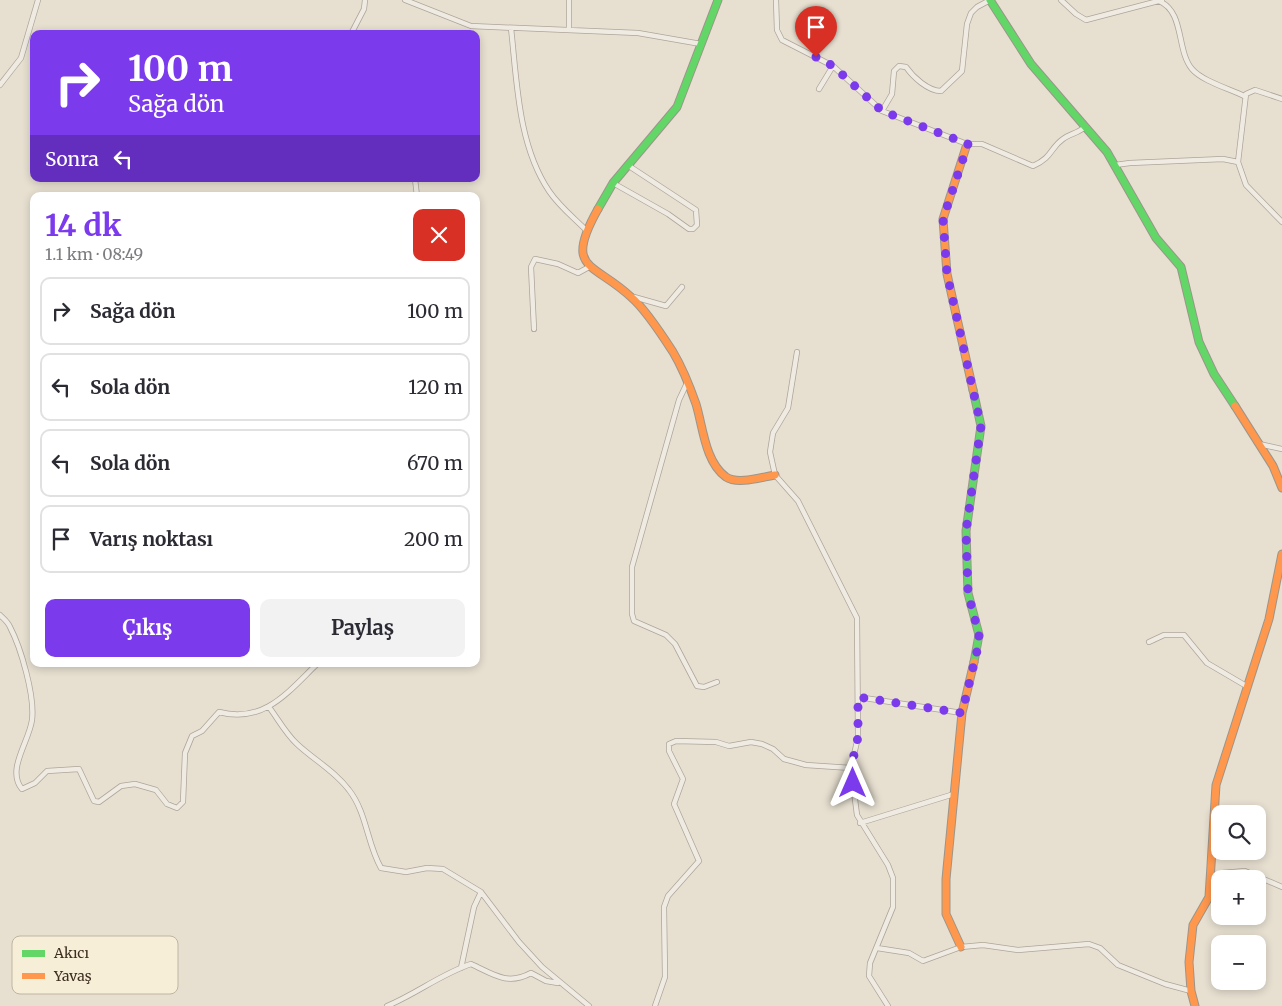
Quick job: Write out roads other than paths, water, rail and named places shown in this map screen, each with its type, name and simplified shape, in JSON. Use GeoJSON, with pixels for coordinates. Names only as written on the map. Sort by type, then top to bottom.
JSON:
{"type":"FeatureCollection","features":[{"type":"Feature","properties":{"kind":"street"},"geometry":{"type":"LineString","coordinates":[[0,85],[21,58],[38,0]]}},
{"type":"Feature","properties":{"kind":"street"},"geometry":{"type":"LineString","coordinates":[[353,30],[364,8],[365,0]]}},
{"type":"Feature","properties":{"kind":"street"},"geometry":{"type":"LineString","coordinates":[[405,0],[471,26],[638,33],[701,44]]}},
{"type":"Feature","properties":{"kind":"street"},"geometry":{"type":"LineString","coordinates":[[569,30],[570,0]]}},
{"type":"Feature","properties":{"kind":"street"},"geometry":{"type":"LineString","coordinates":[[718,0],[677,107],[629,166],[612,183],[584,234],[583,255],[589,267],[632,297],[673,352],[687,382],[710,455],[718,469],[728,478],[742,480],[775,475]]}},
{"type":"Feature","properties":{"kind":"street"},"geometry":{"type":"LineString","coordinates":[[776,0],[779,36],[833,66],[882,111],[968,144],[982,144],[1033,166],[1045,161],[1063,139],[1079,132],[1085,127]]}},
{"type":"Feature","properties":{"kind":"street"},"geometry":{"type":"LineString","coordinates":[[882,111],[892,94],[894,71],[900,66],[906,67],[934,91],[941,91],[956,78],[962,71],[968,18],[977,7],[990,0],[1031,64],[1107,152],[1156,238],[1180,267],[1199,342],[1214,374],[1273,466],[1282,488]]}},
{"type":"Feature","properties":{"kind":"street"},"geometry":{"type":"LineString","coordinates":[[1061,0],[1076,14],[1086,20],[1159,1],[1168,6],[1175,16],[1186,59],[1194,72],[1244,96]]}},
{"type":"Feature","properties":{"kind":"street"},"geometry":{"type":"LineString","coordinates":[[511,28],[521,113],[534,162],[547,190],[556,202],[586,230]]}},
{"type":"Feature","properties":{"kind":"street"},"geometry":{"type":"LineString","coordinates":[[819,89],[833,66]]}},
{"type":"Feature","properties":{"kind":"street"},"geometry":{"type":"LineString","coordinates":[[1282,99],[1256,90],[1248,92],[1244,96],[1238,162],[1246,186],[1282,222]]}},
{"type":"Feature","properties":{"kind":"street"},"geometry":{"type":"LineString","coordinates":[[961,947],[946,914],[946,879],[956,794],[962,713],[978,647],[979,635],[968,593],[966,531],[981,426],[947,274],[943,219],[968,144]]}},
{"type":"Feature","properties":{"kind":"street"},"geometry":{"type":"LineString","coordinates":[[1115,165],[1130,162],[1223,159],[1238,162]]}},
{"type":"Feature","properties":{"kind":"street"},"geometry":{"type":"LineString","coordinates":[[612,183],[668,214],[689,229],[693,229],[697,224],[696,210],[629,166]]}},
{"type":"Feature","properties":{"kind":"street"},"geometry":{"type":"LineString","coordinates":[[534,329],[531,267],[535,259],[558,264],[578,273],[589,267]]}},
{"type":"Feature","properties":{"kind":"street"},"geometry":{"type":"LineString","coordinates":[[632,297],[666,306],[682,287]]}},
{"type":"Feature","properties":{"kind":"street"},"geometry":{"type":"LineString","coordinates":[[797,352],[788,408],[770,442],[775,475],[798,501],[838,584],[857,618],[859,642],[858,737],[851,768],[857,815],[860,823],[888,865],[893,878],[893,907],[870,962],[869,976],[888,1006]]}},
{"type":"Feature","properties":{"kind":"street"},"geometry":{"type":"LineString","coordinates":[[687,382],[677,410],[632,566],[632,614],[634,620],[666,635],[676,644],[697,686],[704,687],[717,682]]}},
{"type":"Feature","properties":{"kind":"street"},"geometry":{"type":"LineString","coordinates":[[1259,444],[1282,449]]}},
{"type":"Feature","properties":{"kind":"street"},"geometry":{"type":"LineString","coordinates":[[1211,870],[1216,785],[1269,619],[1282,554]]}},
{"type":"Feature","properties":{"kind":"street"},"geometry":{"type":"LineString","coordinates":[[0,616],[10,625],[30,689],[32,720],[16,771],[16,783],[22,789],[35,783],[47,772],[79,769],[94,801],[99,802],[121,786],[135,784],[156,790],[167,804],[177,808],[183,802],[185,754],[192,736],[202,731],[219,712],[232,716],[260,712],[269,707],[314,667]]}},
{"type":"Feature","properties":{"kind":"street"},"geometry":{"type":"LineString","coordinates":[[1149,642],[1164,635],[1184,635],[1207,662],[1248,686]]}},
{"type":"Feature","properties":{"kind":"street"},"geometry":{"type":"LineString","coordinates":[[858,697],[962,713]]}},
{"type":"Feature","properties":{"kind":"street"},"geometry":{"type":"LineString","coordinates":[[269,707],[296,744],[335,775],[350,790],[362,814],[375,858],[381,868],[406,872],[427,868],[443,869],[481,892],[520,942],[559,983],[589,1006]]}},
{"type":"Feature","properties":{"kind":"street"},"geometry":{"type":"LineString","coordinates":[[655,1006],[664,977],[664,907],[668,896],[699,862],[674,804],[683,779],[669,751],[669,744],[676,741],[708,742],[728,746],[751,742],[762,744],[773,749],[784,759],[806,766],[851,768]]}},
{"type":"Feature","properties":{"kind":"street"},"geometry":{"type":"LineString","coordinates":[[860,823],[956,794]]}},
{"type":"Feature","properties":{"kind":"street"},"geometry":{"type":"LineString","coordinates":[[1195,1006],[1191,991],[1189,962],[1193,925],[1209,897],[1211,879]]}},
{"type":"Feature","properties":{"kind":"street"},"geometry":{"type":"LineString","coordinates":[[1266,881],[1282,887]]}},
{"type":"Feature","properties":{"kind":"street"},"geometry":{"type":"LineString","coordinates":[[461,968],[474,906],[481,892]]}},
{"type":"Feature","properties":{"kind":"street"},"geometry":{"type":"LineString","coordinates":[[877,948],[909,953],[923,961],[961,947],[983,945],[1018,950],[1089,944],[1100,948],[1118,965],[1165,984],[1191,991]]}},
{"type":"Feature","properties":{"kind":"street"},"geometry":{"type":"LineString","coordinates":[[387,1006],[470,964],[513,981],[531,973],[546,981],[559,983]]}}]}
